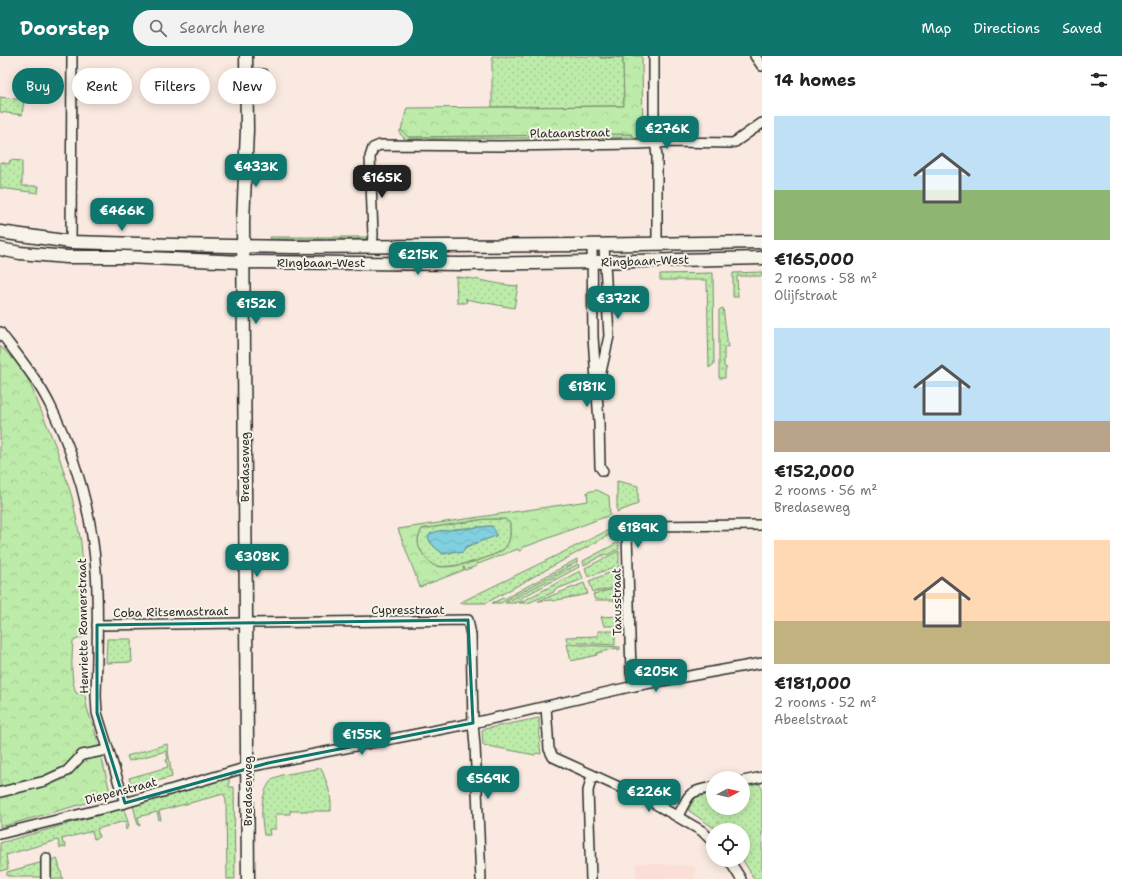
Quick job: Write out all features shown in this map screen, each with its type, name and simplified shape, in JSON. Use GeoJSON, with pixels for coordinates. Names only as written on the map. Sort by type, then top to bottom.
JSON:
{"type":"FeatureCollection","features":[{"type":"Feature","properties":{"kind":"main road","name":"Bredaseweg"},"geometry":{"type":"LineString","coordinates":[[246,56],[247,68]]}},
{"type":"Feature","properties":{"kind":"main road","name":"Bredaseweg"},"geometry":{"type":"LineString","coordinates":[[246,104],[243,262],[248,879]]}},
{"type":"Feature","properties":{"kind":"main road","name":"Ringbaan-West"},"geometry":{"type":"LineString","coordinates":[[0,232],[71,242],[174,246],[295,247],[604,245],[762,242]]}},
{"type":"Feature","properties":{"kind":"main road","name":"Ringbaan-West"},"geometry":{"type":"LineString","coordinates":[[0,249],[20,253],[67,258],[125,257],[243,262],[463,264],[762,258]]}},
{"type":"Feature","properties":{"kind":"street"},"geometry":{"type":"LineString","coordinates":[[71,242],[72,56]]}},
{"type":"Feature","properties":{"kind":"street"},"geometry":{"type":"LineString","coordinates":[[654,56],[654,129],[657,157],[657,244]]}},
{"type":"Feature","properties":{"kind":"street"},"geometry":{"type":"LineString","coordinates":[[756,56],[762,66]]}},
{"type":"Feature","properties":{"kind":"street","name":"Plataanstraat"},"geometry":{"type":"LineString","coordinates":[[372,246],[373,235],[370,157],[373,148],[380,145],[501,146],[731,143],[735,142],[762,123]]}},
{"type":"Feature","properties":{"kind":"street"},"geometry":{"type":"LineString","coordinates":[[592,245],[593,337],[600,467],[603,471]]}},
{"type":"Feature","properties":{"kind":"street"},"geometry":{"type":"LineString","coordinates":[[597,392],[609,336],[604,245]]}},
{"type":"Feature","properties":{"kind":"street","name":"Henriette Ronnerstraat"},"geometry":{"type":"LineString","coordinates":[[0,332],[32,375],[51,407],[68,446],[82,488],[90,525],[96,571],[97,713],[125,803]]}},
{"type":"Feature","properties":{"kind":"street","name":"Taxusstraat"},"geometry":{"type":"LineString","coordinates":[[634,686],[631,673],[628,534],[632,528],[641,526],[762,525]]}},
{"type":"Feature","properties":{"kind":"street","name":"Cypresstraat"},"geometry":{"type":"LineString","coordinates":[[246,622],[468,620],[471,635],[473,723]]}},
{"type":"Feature","properties":{"kind":"street","name":"Coba Ritsemastraat"},"geometry":{"type":"LineString","coordinates":[[97,625],[246,622]]}},
{"type":"Feature","properties":{"kind":"street","name":"Diepenstraat"},"geometry":{"type":"LineString","coordinates":[[0,834],[125,803],[248,767],[473,723],[634,686],[762,663]]}},
{"type":"Feature","properties":{"kind":"street"},"geometry":{"type":"LineString","coordinates":[[546,707],[550,753],[558,760],[652,802],[678,816],[706,835]]}},
{"type":"Feature","properties":{"kind":"street"},"geometry":{"type":"LineString","coordinates":[[473,723],[481,879]]}},
{"type":"Feature","properties":{"kind":"street"},"geometry":{"type":"LineString","coordinates":[[1,792],[45,781],[67,771],[82,755],[108,750]]}},
{"type":"Feature","properties":{"kind":"street"},"geometry":{"type":"LineString","coordinates":[[591,879],[588,792],[592,775]]}},
{"type":"Feature","properties":{"kind":"street"},"geometry":{"type":"LineString","coordinates":[[750,780],[762,777]]}},
{"type":"Feature","properties":{"kind":"street"},"geometry":{"type":"LineString","coordinates":[[678,816],[691,793],[706,789]]}},
{"type":"Feature","properties":{"kind":"street"},"geometry":{"type":"LineString","coordinates":[[46,858],[46,879]]}},
{"type":"Feature","properties":{"kind":"street"},"geometry":{"type":"LineString","coordinates":[[733,867],[741,879]]}},
{"type":"Feature","properties":{"kind":"highlighted area"},"geometry":{"type":"Polygon","coordinates":[[[468,620],[473,723],[268,763],[125,803],[97,713],[97,625],[468,620]]]}},
{"type":"Feature","properties":{"kind":"shaded area"},"geometry":{"type":"Polygon","coordinates":[[[636,863],[695,866],[695,879],[636,879],[636,863]]]}},
{"type":"Feature","properties":{"kind":"green space"},"geometry":{"type":"Polygon","coordinates":[[[492,56],[623,57],[624,106],[492,107],[492,56]]]}},
{"type":"Feature","properties":{"kind":"green space"},"geometry":{"type":"Polygon","coordinates":[[[600,56],[642,56],[643,141],[638,141],[638,138],[633,137],[631,134],[408,137],[401,130],[407,108],[624,106],[623,57],[600,58],[600,56]]]}},
{"type":"Feature","properties":{"kind":"green space"},"geometry":{"type":"Polygon","coordinates":[[[0,97],[12,98],[12,104],[23,104],[22,115],[0,112],[0,97]]]}},
{"type":"Feature","properties":{"kind":"green space"},"geometry":{"type":"Polygon","coordinates":[[[400,130],[408,137],[633,134],[633,137],[410,139],[409,143],[400,134],[400,130]]]}},
{"type":"Feature","properties":{"kind":"green space"},"geometry":{"type":"Polygon","coordinates":[[[10,160],[22,161],[22,186],[39,186],[38,193],[0,188],[0,162],[9,164],[10,160]]]}},
{"type":"Feature","properties":{"kind":"green space"},"geometry":{"type":"Polygon","coordinates":[[[270,237],[369,237],[368,239],[270,239],[270,237]]]}},
{"type":"Feature","properties":{"kind":"green space"},"geometry":{"type":"Polygon","coordinates":[[[762,272],[762,276],[737,276],[738,297],[733,297],[733,273],[762,272]]]}},
{"type":"Feature","properties":{"kind":"green space"},"geometry":{"type":"Polygon","coordinates":[[[713,273],[714,364],[709,368],[707,280],[660,280],[660,274],[713,273]]]}},
{"type":"Feature","properties":{"kind":"green space"},"geometry":{"type":"Polygon","coordinates":[[[456,277],[518,286],[514,308],[465,299],[467,300],[466,303],[457,303],[456,277]]]}},
{"type":"Feature","properties":{"kind":"green space"},"geometry":{"type":"Polygon","coordinates":[[[723,308],[728,347],[724,347],[724,367],[727,368],[725,370],[725,378],[719,378],[719,310],[723,308]]]}},
{"type":"Feature","properties":{"kind":"green space"},"geometry":{"type":"Polygon","coordinates":[[[0,346],[24,369],[56,447],[72,497],[81,542],[84,579],[85,636],[73,641],[73,680],[76,693],[85,695],[87,708],[96,735],[111,796],[0,827],[0,346]]]}},
{"type":"Feature","properties":{"kind":"green space"},"geometry":{"type":"Polygon","coordinates":[[[617,481],[638,486],[638,504],[617,512],[617,481]]]}},
{"type":"Feature","properties":{"kind":"green space"},"geometry":{"type":"Polygon","coordinates":[[[597,490],[609,496],[610,515],[522,548],[522,550],[519,551],[518,549],[478,564],[477,562],[477,566],[465,570],[463,567],[464,570],[420,587],[398,529],[588,501],[587,492],[597,490]],[[485,519],[422,529],[418,546],[429,562],[439,567],[448,567],[480,560],[498,553],[507,545],[510,537],[510,523],[505,519],[485,519]]]}},
{"type":"Feature","properties":{"kind":"green space"},"geometry":{"type":"Polygon","coordinates":[[[485,519],[505,519],[510,523],[510,539],[504,549],[480,560],[458,565],[439,566],[433,565],[429,562],[418,546],[419,534],[422,529],[485,519]],[[493,527],[453,529],[428,537],[437,549],[445,554],[457,551],[459,553],[493,527]]]}},
{"type":"Feature","properties":{"kind":"green space"},"geometry":{"type":"Polygon","coordinates":[[[615,527],[618,530],[486,603],[459,603],[615,527]]]}},
{"type":"Feature","properties":{"kind":"green space"},"geometry":{"type":"Polygon","coordinates":[[[619,542],[619,549],[607,555],[605,554],[584,565],[583,561],[619,542]]]}},
{"type":"Feature","properties":{"kind":"green space"},"geometry":{"type":"Polygon","coordinates":[[[619,551],[619,567],[615,569],[614,567],[588,577],[585,568],[619,551]]]}},
{"type":"Feature","properties":{"kind":"green space"},"geometry":{"type":"Polygon","coordinates":[[[577,559],[577,562],[501,603],[492,603],[503,598],[504,599],[577,559]]]}},
{"type":"Feature","properties":{"kind":"green space"},"geometry":{"type":"Polygon","coordinates":[[[578,564],[579,567],[521,598],[522,599],[515,603],[505,603],[578,564]]]}},
{"type":"Feature","properties":{"kind":"green space"},"geometry":{"type":"Polygon","coordinates":[[[619,569],[619,587],[593,592],[589,581],[619,569]]]}},
{"type":"Feature","properties":{"kind":"green space"},"geometry":{"type":"Polygon","coordinates":[[[580,571],[583,579],[554,590],[554,592],[528,603],[519,603],[580,571]]]}},
{"type":"Feature","properties":{"kind":"green space"},"geometry":{"type":"Polygon","coordinates":[[[584,583],[588,594],[552,601],[538,601],[584,583]]]}},
{"type":"Feature","properties":{"kind":"green space"},"geometry":{"type":"Polygon","coordinates":[[[619,588],[620,601],[595,600],[593,594],[619,588]]]}},
{"type":"Feature","properties":{"kind":"green space"},"geometry":{"type":"Polygon","coordinates":[[[620,616],[620,626],[604,626],[601,617],[620,616]]]}},
{"type":"Feature","properties":{"kind":"green space"},"geometry":{"type":"Polygon","coordinates":[[[598,631],[615,631],[615,645],[567,642],[566,637],[598,636],[598,631]]]}},
{"type":"Feature","properties":{"kind":"green space"},"geometry":{"type":"Polygon","coordinates":[[[107,639],[132,639],[132,662],[106,663],[107,639]]]}},
{"type":"Feature","properties":{"kind":"green space"},"geometry":{"type":"Polygon","coordinates":[[[567,644],[620,647],[620,649],[618,650],[617,648],[597,653],[597,655],[571,661],[567,644]]]}},
{"type":"Feature","properties":{"kind":"green space"},"geometry":{"type":"Polygon","coordinates":[[[539,718],[541,754],[536,753],[535,755],[483,745],[482,730],[484,729],[539,718]]]}},
{"type":"Feature","properties":{"kind":"green space"},"geometry":{"type":"Polygon","coordinates":[[[167,744],[172,777],[132,788],[129,778],[168,767],[166,760],[168,759],[166,751],[129,761],[127,756],[167,744]]]}},
{"type":"Feature","properties":{"kind":"green space"},"geometry":{"type":"Polygon","coordinates":[[[321,768],[330,794],[331,811],[290,811],[290,814],[276,814],[276,829],[269,829],[270,835],[264,835],[262,820],[263,799],[272,779],[282,775],[321,768]]]}},
{"type":"Feature","properties":{"kind":"green space"},"geometry":{"type":"Polygon","coordinates":[[[229,778],[229,787],[234,787],[235,879],[227,879],[226,801],[224,794],[159,811],[161,820],[159,820],[157,812],[138,817],[140,826],[138,825],[133,805],[229,778]]]}},
{"type":"Feature","properties":{"kind":"green space"},"geometry":{"type":"Polygon","coordinates":[[[762,783],[759,784],[762,788],[762,879],[754,879],[747,867],[750,867],[750,823],[707,823],[688,810],[696,797],[706,795],[706,815],[750,815],[750,786],[762,783]]]}},
{"type":"Feature","properties":{"kind":"green space"},"geometry":{"type":"Polygon","coordinates":[[[124,808],[129,826],[126,830],[125,821],[97,829],[99,837],[94,839],[92,831],[62,839],[63,844],[65,844],[66,847],[60,848],[58,840],[6,855],[8,869],[0,871],[0,843],[124,808]]]}},
{"type":"Feature","properties":{"kind":"green space"},"geometry":{"type":"Polygon","coordinates":[[[57,858],[63,879],[49,879],[49,861],[57,858]]]}},
{"type":"Feature","properties":{"kind":"green space"},"geometry":{"type":"Polygon","coordinates":[[[43,862],[43,877],[7,876],[7,872],[43,862]]]}},
{"type":"Feature","properties":{"kind":"water"},"geometry":{"type":"Polygon","coordinates":[[[491,526],[496,533],[496,536],[465,547],[463,552],[459,553],[456,551],[443,554],[432,545],[428,537],[430,534],[438,531],[491,526]]]}}]}
